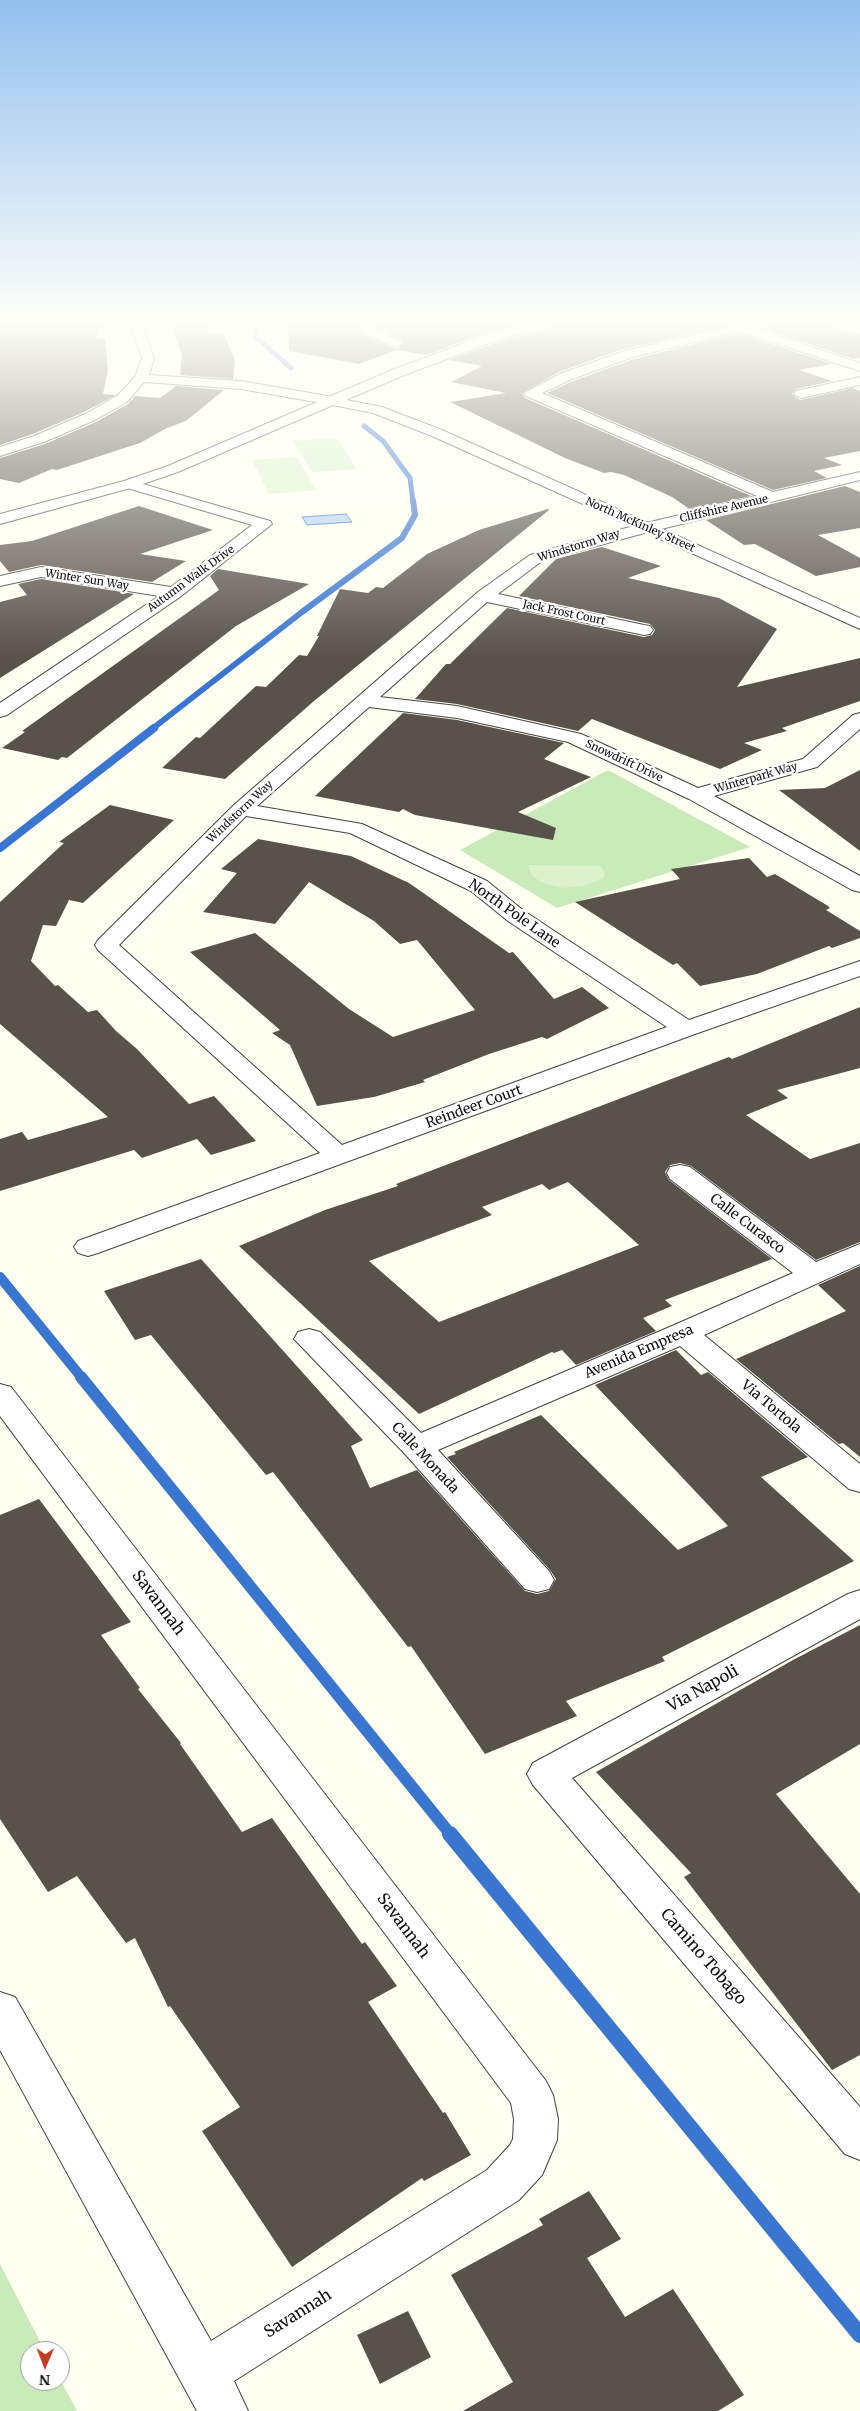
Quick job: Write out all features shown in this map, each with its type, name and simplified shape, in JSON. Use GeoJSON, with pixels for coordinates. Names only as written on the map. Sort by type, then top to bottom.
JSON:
{"type":"FeatureCollection","features":[{"type":"Feature","properties":{"kind":"street"},"geometry":{"type":"LineString","coordinates":[[0,452],[51,434]]}},
{"type":"Feature","properties":{"kind":"street"},"geometry":{"type":"LineString","coordinates":[[0,519],[130,484],[173,469],[256,434]]}},
{"type":"Feature","properties":{"kind":"street","name":"North McKinley Street"},"geometry":{"type":"LineString","coordinates":[[438,434],[860,624]]}},
{"type":"Feature","properties":{"kind":"street"},"geometry":{"type":"LineString","coordinates":[[624,434],[773,498]]}},
{"type":"Feature","properties":{"kind":"street","name":"Cliffshire Avenue"},"geometry":{"type":"LineString","coordinates":[[646,528],[860,476]]}},
{"type":"Feature","properties":{"kind":"street","name":"Autumn Walk Drive"},"geometry":{"type":"LineString","coordinates":[[0,711],[174,593],[264,524],[130,484]]}},
{"type":"Feature","properties":{"kind":"street","name":"Windstorm Way"},"geometry":{"type":"LineString","coordinates":[[339,1157],[106,945],[241,809],[484,596],[536,558],[646,528]]}},
{"type":"Feature","properties":{"kind":"street","name":"Winter Sun Way"},"geometry":{"type":"LineString","coordinates":[[0,581],[40,572],[174,593]]}},
{"type":"Feature","properties":{"kind":"street","name":"Jack Frost Court"},"geometry":{"type":"LineString","coordinates":[[484,596],[644,630]]}},
{"type":"Feature","properties":{"kind":"street","name":"Snowdrift Drive"},"geometry":{"type":"LineString","coordinates":[[366,701],[457,712],[574,738],[696,795],[860,885]]}},
{"type":"Feature","properties":{"kind":"street","name":"Winterpark Way"},"geometry":{"type":"LineString","coordinates":[[696,795],[810,763],[860,719]]}},
{"type":"Feature","properties":{"kind":"street","name":"North Pole Lane"},"geometry":{"type":"LineString","coordinates":[[241,809],[354,828],[479,886],[516,916],[686,1029]]}},
{"type":"Feature","properties":{"kind":"street","name":"Reindeer Court"},"geometry":{"type":"LineString","coordinates":[[88,1247],[686,1029],[860,968]]}},
{"type":"Feature","properties":{"kind":"street","name":"Calle Curasco"},"geometry":{"type":"LineString","coordinates":[[680,1173],[813,1274]]}},
{"type":"Feature","properties":{"kind":"street","name":"Avenida Empresa"},"geometry":{"type":"LineString","coordinates":[[417,1447],[683,1334],[860,1253]]}},
{"type":"Feature","properties":{"kind":"street","name":"Via Tortola"},"geometry":{"type":"LineString","coordinates":[[683,1334],[860,1481]]}},
{"type":"Feature","properties":{"kind":"street","name":"Calle Monada"},"geometry":{"type":"LineString","coordinates":[[309,1339],[417,1447],[537,1580]]}},
{"type":"Feature","properties":{"kind":"street","name":"Savannah"},"geometry":{"type":"LineString","coordinates":[[0,1394],[530,2095],[536,2119],[535,2140],[526,2160],[503,2186],[203,2373]]}},
{"type":"Feature","properties":{"kind":"street","name":"Via Napoli"},"geometry":{"type":"LineString","coordinates":[[546,1774],[860,1603]]}},
{"type":"Feature","properties":{"kind":"street","name":"Camino Tobago"},"geometry":{"type":"LineString","coordinates":[[546,1774],[860,2139]]}},
{"type":"Feature","properties":{"kind":"street"},"geometry":{"type":"LineString","coordinates":[[0,2010],[224,2411]]}},
{"type":"Feature","properties":{"kind":"green space"},"geometry":{"type":"Polygon","coordinates":[[[337,438],[357,469],[312,472],[293,441],[337,438]]]}},
{"type":"Feature","properties":{"kind":"green space"},"geometry":{"type":"Polygon","coordinates":[[[297,457],[316,490],[269,494],[252,460],[297,457]]]}},
{"type":"Feature","properties":{"kind":"green space"},"geometry":{"type":"Polygon","coordinates":[[[608,770],[750,847],[557,908],[460,850],[608,770]]]}},
{"type":"Feature","properties":{"kind":"green space"},"geometry":{"type":"Polygon","coordinates":[[[528,865],[601,866],[605,874],[604,878],[583,886],[564,888],[546,884],[533,877],[528,865]]]}},
{"type":"Feature","properties":{"kind":"green space"},"geometry":{"type":"Polygon","coordinates":[[[0,2264],[40,2341],[20,2341],[20,2391],[66,2391],[77,2411],[0,2411],[0,2264]]]}},
{"type":"Feature","properties":{"kind":"water"},"geometry":{"type":"Polygon","coordinates":[[[346,514],[352,522],[307,525],[302,517],[346,514]]]}},
{"type":"Feature","properties":{"kind":"building"},"geometry":{"type":"Polygon","coordinates":[[[0,434],[34,434],[33,434],[0,445],[0,434]]]}},
{"type":"Feature","properties":{"kind":"building"},"geometry":{"type":"Polygon","coordinates":[[[69,434],[157,434],[140,443],[57,470],[52,469],[19,483],[0,479],[0,458],[45,444],[69,434]]]}},
{"type":"Feature","properties":{"kind":"building"},"geometry":{"type":"Polygon","coordinates":[[[515,434],[607,434],[751,496],[691,510],[672,497],[624,475],[611,472],[604,473],[565,458],[515,434]]]}},
{"type":"Feature","properties":{"kind":"building"},"geometry":{"type":"Polygon","coordinates":[[[641,434],[860,434],[860,451],[824,458],[842,465],[814,471],[827,478],[773,490],[641,434]]]}},
{"type":"Feature","properties":{"kind":"building"},"geometry":{"type":"Polygon","coordinates":[[[845,486],[860,492],[860,528],[818,535],[860,558],[860,567],[816,576],[755,544],[744,545],[706,520],[845,486]]]}},
{"type":"Feature","properties":{"kind":"building"},"geometry":{"type":"Polygon","coordinates":[[[139,506],[213,530],[140,554],[186,561],[152,582],[41,565],[9,572],[0,561],[0,545],[32,541],[139,506]]]}},
{"type":"Feature","properties":{"kind":"building"},"geometry":{"type":"Polygon","coordinates":[[[548,509],[314,701],[225,779],[162,768],[196,737],[200,738],[256,686],[266,687],[299,655],[307,656],[319,636],[317,636],[340,589],[368,593],[376,587],[383,588],[427,554],[479,530],[548,509]]]}},
{"type":"Feature","properties":{"kind":"building"},"geometry":{"type":"Polygon","coordinates":[[[602,547],[661,566],[628,578],[719,598],[777,629],[737,687],[860,658],[860,701],[782,728],[787,731],[744,743],[762,750],[720,769],[592,719],[578,731],[457,704],[415,699],[446,664],[450,664],[507,608],[644,637],[652,635],[655,630],[650,624],[519,596],[556,559],[602,547]]]}},
{"type":"Feature","properties":{"kind":"building"},"geometry":{"type":"Polygon","coordinates":[[[218,569],[309,584],[236,626],[67,758],[62,757],[58,760],[2,748],[25,732],[22,731],[219,590],[210,576],[218,569]]]}},
{"type":"Feature","properties":{"kind":"building"},"geometry":{"type":"Polygon","coordinates":[[[41,579],[134,594],[0,678],[0,602],[27,595],[18,584],[41,579]]]}},
{"type":"Feature","properties":{"kind":"building"},"geometry":{"type":"Polygon","coordinates":[[[403,713],[457,720],[564,743],[544,759],[591,777],[518,812],[556,828],[553,840],[415,815],[403,809],[399,812],[315,796],[403,713]]]}},
{"type":"Feature","properties":{"kind":"building"},"geometry":{"type":"Polygon","coordinates":[[[860,770],[860,851],[779,790],[825,788],[860,770]]]}},
{"type":"Feature","properties":{"kind":"building"},"geometry":{"type":"Polygon","coordinates":[[[110,805],[174,820],[83,903],[69,900],[56,926],[43,925],[31,961],[55,986],[58,985],[88,1012],[97,1010],[189,1104],[214,1096],[256,1141],[211,1155],[197,1139],[142,1158],[134,1150],[0,1191],[0,1139],[22,1132],[28,1140],[108,1117],[0,1024],[0,902],[64,843],[59,842],[110,805]]]}},
{"type":"Feature","properties":{"kind":"building"},"geometry":{"type":"Polygon","coordinates":[[[258,839],[351,856],[409,883],[509,953],[513,952],[554,999],[582,987],[609,1008],[547,1039],[542,1037],[489,1054],[423,1080],[425,1082],[374,1097],[317,1106],[290,1045],[272,1033],[280,1030],[190,952],[255,933],[349,1009],[393,1037],[475,1010],[417,940],[400,944],[374,921],[309,882],[275,924],[203,912],[237,873],[221,869],[258,839]]]}},
{"type":"Feature","properties":{"kind":"building"},"geometry":{"type":"Polygon","coordinates":[[[749,858],[767,877],[775,874],[828,906],[830,908],[826,910],[860,931],[860,938],[832,948],[829,946],[757,974],[700,986],[677,963],[673,965],[575,902],[680,879],[671,869],[749,858]]]}},
{"type":"Feature","properties":{"kind":"building"},"geometry":{"type":"Polygon","coordinates":[[[860,1007],[860,1068],[777,1090],[788,1098],[746,1115],[810,1159],[860,1143],[860,1242],[816,1260],[691,1166],[680,1163],[670,1165],[665,1172],[669,1180],[772,1259],[665,1300],[672,1306],[643,1318],[656,1331],[576,1365],[562,1350],[552,1352],[419,1414],[239,1246],[325,1210],[398,1186],[396,1184],[729,1057],[732,1059],[860,1007]],[[568,1182],[549,1190],[542,1184],[482,1207],[492,1215],[369,1261],[439,1322],[639,1245],[568,1182]]]}},
{"type":"Feature","properties":{"kind":"building"},"geometry":{"type":"Polygon","coordinates":[[[201,1259],[363,1440],[351,1446],[370,1488],[417,1470],[525,1591],[537,1594],[549,1591],[556,1579],[550,1570],[447,1457],[456,1454],[454,1452],[541,1415],[678,1550],[728,1526],[595,1385],[676,1350],[701,1375],[708,1372],[808,1457],[761,1477],[854,1561],[662,1657],[665,1661],[566,1701],[577,1716],[485,1754],[411,1646],[408,1647],[273,1472],[266,1475],[151,1335],[135,1340],[104,1291],[201,1259]]]}},
{"type":"Feature","properties":{"kind":"building"},"geometry":{"type":"Polygon","coordinates":[[[860,1266],[860,1457],[843,1443],[839,1444],[736,1359],[846,1311],[818,1285],[860,1266]]]}},
{"type":"Feature","properties":{"kind":"building"},"geometry":{"type":"Polygon","coordinates":[[[39,1499],[131,1622],[101,1635],[140,1688],[138,1689],[181,1743],[242,1832],[272,1818],[362,1944],[365,1942],[397,1986],[368,2002],[443,2113],[445,2112],[471,2155],[424,2181],[422,2178],[292,2267],[202,2131],[240,2107],[170,2006],[168,2007],[135,1938],[126,1943],[77,1876],[48,1892],[0,1819],[0,1515],[39,1499]]]}},
{"type":"Feature","properties":{"kind":"building"},"geometry":{"type":"Polygon","coordinates":[[[860,1625],[860,1744],[776,1794],[860,1894],[860,2055],[832,2070],[684,1877],[691,1873],[596,1772],[793,1660],[860,1625]]]}},
{"type":"Feature","properties":{"kind":"building"},"geometry":{"type":"Polygon","coordinates":[[[589,2191],[621,2239],[587,2258],[625,2317],[673,2289],[744,2395],[718,2411],[463,2411],[513,2382],[451,2275],[543,2225],[539,2219],[589,2191]]]}},
{"type":"Feature","properties":{"kind":"building"},"geometry":{"type":"Polygon","coordinates":[[[408,2311],[431,2357],[380,2384],[357,2335],[408,2311]]]}},
{"type":"Feature","properties":{"kind":"waterway"},"geometry":{"type":"LineString","coordinates":[[374,434],[383,441],[410,478],[413,502]]}},
{"type":"Feature","properties":{"kind":"waterway"},"geometry":{"type":"LineString","coordinates":[[152,729],[302,612],[402,538],[415,515],[413,500]]}},
{"type":"Feature","properties":{"kind":"waterway"},"geometry":{"type":"LineString","coordinates":[[0,848],[154,728]]}},
{"type":"Feature","properties":{"kind":"waterway"},"geometry":{"type":"LineString","coordinates":[[0,1277],[82,1378]]}},
{"type":"Feature","properties":{"kind":"waterway"},"geometry":{"type":"LineString","coordinates":[[81,1377],[451,1835]]}},
{"type":"Feature","properties":{"kind":"waterway"},"geometry":{"type":"LineString","coordinates":[[450,1834],[860,2335]]}}]}
